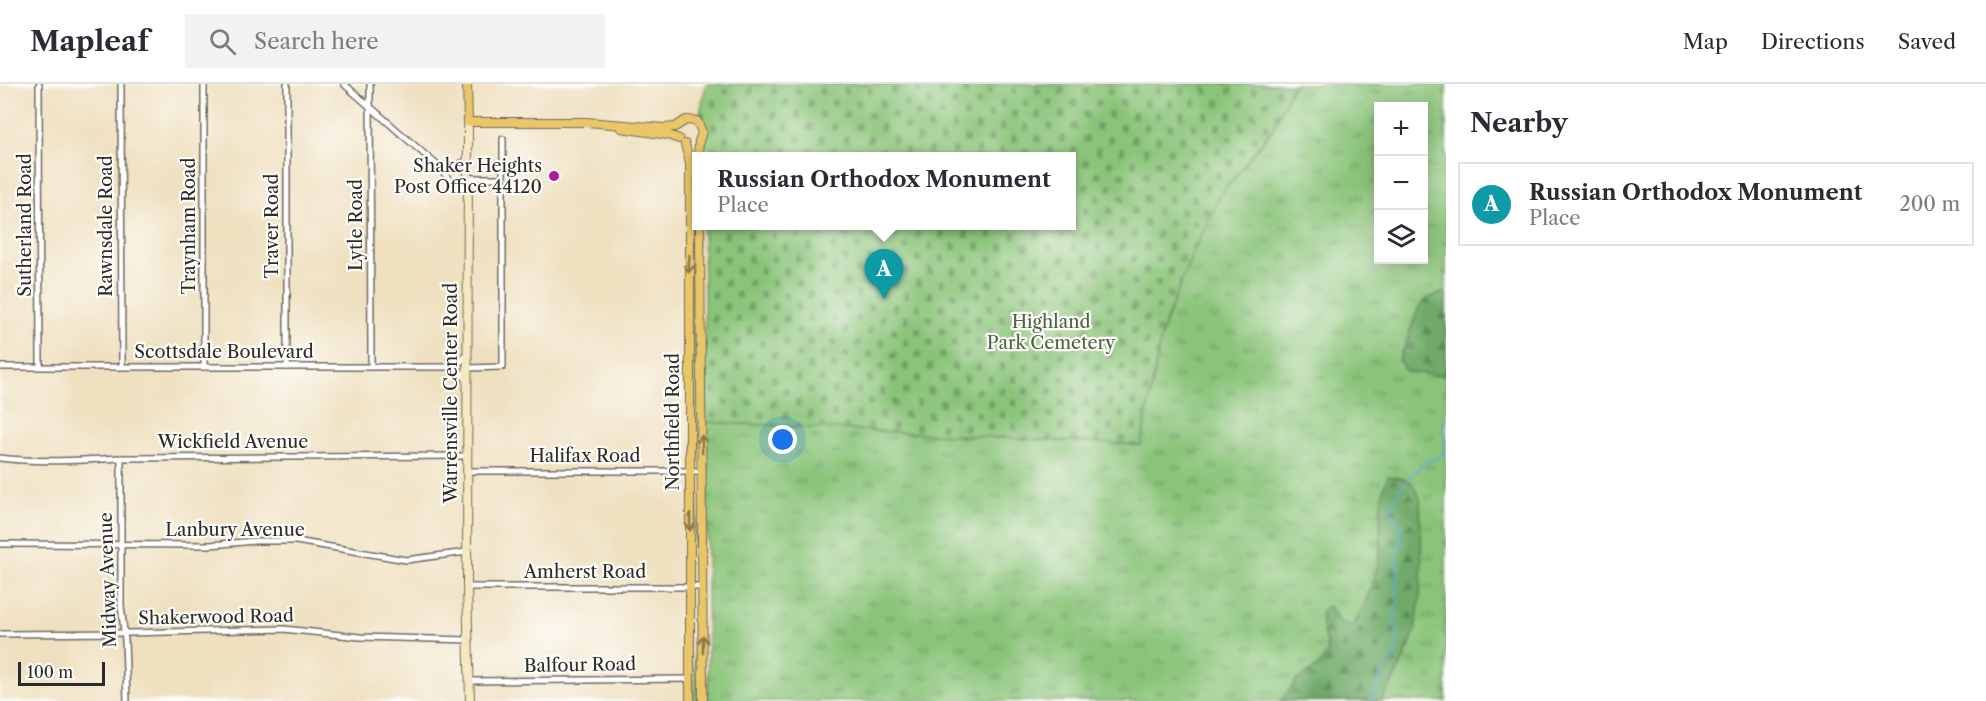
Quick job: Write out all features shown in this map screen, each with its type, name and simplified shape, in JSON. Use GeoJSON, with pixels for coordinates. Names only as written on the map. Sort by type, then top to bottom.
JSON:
{"type":"FeatureCollection","features":[{"type":"Feature","properties":{"kind":"main road","name":"Warrensville Center Road"},"geometry":{"type":"LineString","coordinates":[[467,84],[467,587],[470,701]]}},
{"type":"Feature","properties":{"kind":"main road"},"geometry":{"type":"LineString","coordinates":[[468,122],[606,124],[664,128],[675,127],[686,120],[697,121],[702,132],[698,152]]}},
{"type":"Feature","properties":{"kind":"main road"},"geometry":{"type":"LineString","coordinates":[[606,124],[632,131],[668,135],[691,144],[699,141]]}},
{"type":"Feature","properties":{"kind":"main road"},"geometry":{"type":"LineString","coordinates":[[680,124],[677,133],[682,141]]}},
{"type":"Feature","properties":{"kind":"main road","name":"Northfield Road"},"geometry":{"type":"LineString","coordinates":[[682,141],[690,164],[690,701]]}},
{"type":"Feature","properties":{"kind":"main road","name":"Northfield Road"},"geometry":{"type":"LineString","coordinates":[[700,230],[703,701]]}},
{"type":"Feature","properties":{"kind":"street","name":"Sutherland Road"},"geometry":{"type":"LineString","coordinates":[[39,84],[40,366]]}},
{"type":"Feature","properties":{"kind":"street","name":"Rawnsdale Road"},"geometry":{"type":"LineString","coordinates":[[121,84],[122,367]]}},
{"type":"Feature","properties":{"kind":"street","name":"Traynham Road"},"geometry":{"type":"LineString","coordinates":[[204,84],[204,367]]}},
{"type":"Feature","properties":{"kind":"street","name":"Traver Road"},"geometry":{"type":"LineString","coordinates":[[287,84],[287,367]]}},
{"type":"Feature","properties":{"kind":"street"},"geometry":{"type":"LineString","coordinates":[[344,84],[438,166],[454,185],[467,190]]}},
{"type":"Feature","properties":{"kind":"street","name":"Lytle Road"},"geometry":{"type":"LineString","coordinates":[[370,84],[371,366]]}},
{"type":"Feature","properties":{"kind":"street"},"geometry":{"type":"LineString","coordinates":[[467,368],[502,367],[502,138]]}},
{"type":"Feature","properties":{"kind":"street"},"geometry":{"type":"LineString","coordinates":[[438,166],[453,167],[468,160]]}},
{"type":"Feature","properties":{"kind":"street"},"geometry":{"type":"LineString","coordinates":[[467,178],[503,178]]}},
{"type":"Feature","properties":{"kind":"street"},"geometry":{"type":"LineString","coordinates":[[449,367],[460,362],[467,353]]}},
{"type":"Feature","properties":{"kind":"street","name":"Scottsdale Boulevard"},"geometry":{"type":"LineString","coordinates":[[0,367],[449,367]]}},
{"type":"Feature","properties":{"kind":"street"},"geometry":{"type":"LineString","coordinates":[[449,367],[460,371],[467,380]]}},
{"type":"Feature","properties":{"kind":"street","name":"Wickfield Avenue"},"geometry":{"type":"LineString","coordinates":[[0,458],[66,461],[121,458],[467,456]]}},
{"type":"Feature","properties":{"kind":"street","name":"Midway Avenue"},"geometry":{"type":"LineString","coordinates":[[121,458],[121,605],[127,701]]}},
{"type":"Feature","properties":{"kind":"street","name":"Halifax Road"},"geometry":{"type":"LineString","coordinates":[[468,471],[703,471]]}},
{"type":"Feature","properties":{"kind":"street","name":"Lanbury Avenue"},"geometry":{"type":"LineString","coordinates":[[0,544],[210,545],[255,541],[296,541],[406,560],[467,552]]}},
{"type":"Feature","properties":{"kind":"street","name":"Amherst Road"},"geometry":{"type":"LineString","coordinates":[[467,587],[703,587]]}},
{"type":"Feature","properties":{"kind":"street","name":"Shakerwood Road"},"geometry":{"type":"LineString","coordinates":[[0,634],[283,629],[360,637],[469,640]]}},
{"type":"Feature","properties":{"kind":"street","name":"Balfour Road"},"geometry":{"type":"LineString","coordinates":[[470,681],[690,679]]}},
{"type":"Feature","properties":{"kind":"green space","name":"Highland Park Cemetery"},"geometry":{"type":"Polygon","coordinates":[[[706,84],[1293,84],[1273,128],[1219,197],[1190,259],[1162,331],[1141,445],[706,422],[703,230],[1076,230],[1076,152],[700,152],[705,132],[700,113],[706,84]]]}},
{"type":"Feature","properties":{"kind":"green space"},"geometry":{"type":"Polygon","coordinates":[[[1293,84],[1446,84],[1446,701],[708,701],[706,422],[1141,445],[1162,331],[1190,259],[1219,197],[1273,128],[1293,84]]]}},
{"type":"Feature","properties":{"kind":"green space"},"geometry":{"type":"Polygon","coordinates":[[[693,230],[697,230],[697,247],[693,247],[693,230]]]}},
{"type":"Feature","properties":{"kind":"green space"},"geometry":{"type":"Polygon","coordinates":[[[694,265],[698,298],[699,462],[694,462],[692,266],[694,265]]]}},
{"type":"Feature","properties":{"kind":"green space"},"geometry":{"type":"Polygon","coordinates":[[[1444,292],[1446,294],[1446,376],[1407,372],[1399,361],[1419,307],[1427,299],[1444,292]]]}},
{"type":"Feature","properties":{"kind":"green space"},"geometry":{"type":"Polygon","coordinates":[[[1388,476],[1409,481],[1420,499],[1422,571],[1419,607],[1411,642],[1401,665],[1382,701],[1281,701],[1297,680],[1319,666],[1328,651],[1321,611],[1328,606],[1341,623],[1353,627],[1372,585],[1377,567],[1382,498],[1388,476]]]}},
{"type":"Feature","properties":{"kind":"green space"},"geometry":{"type":"Polygon","coordinates":[[[694,478],[697,478],[698,577],[694,576],[694,478]]]}},
{"type":"Feature","properties":{"kind":"green space"},"geometry":{"type":"Polygon","coordinates":[[[694,594],[699,594],[699,701],[694,701],[694,594]]]}},
{"type":"Feature","properties":{"kind":"waterway"},"geometry":{"type":"LineString","coordinates":[[1371,701],[1385,667],[1393,660],[1398,645],[1394,625],[1398,574],[1396,556],[1401,541],[1401,527],[1391,510],[1401,489],[1410,477],[1421,466],[1443,453],[1445,443],[1442,426],[1446,423]]}},
{"type":"Feature","properties":{"kind":"place","name":"Shaker Heights Post Office 44120"},"geometry":{"type":"Point","coordinates":[554,176]}},
{"type":"Feature","properties":{"kind":"place","name":"Russian Orthodox Monument"},"geometry":{"type":"Point","coordinates":[884,299]}}]}
